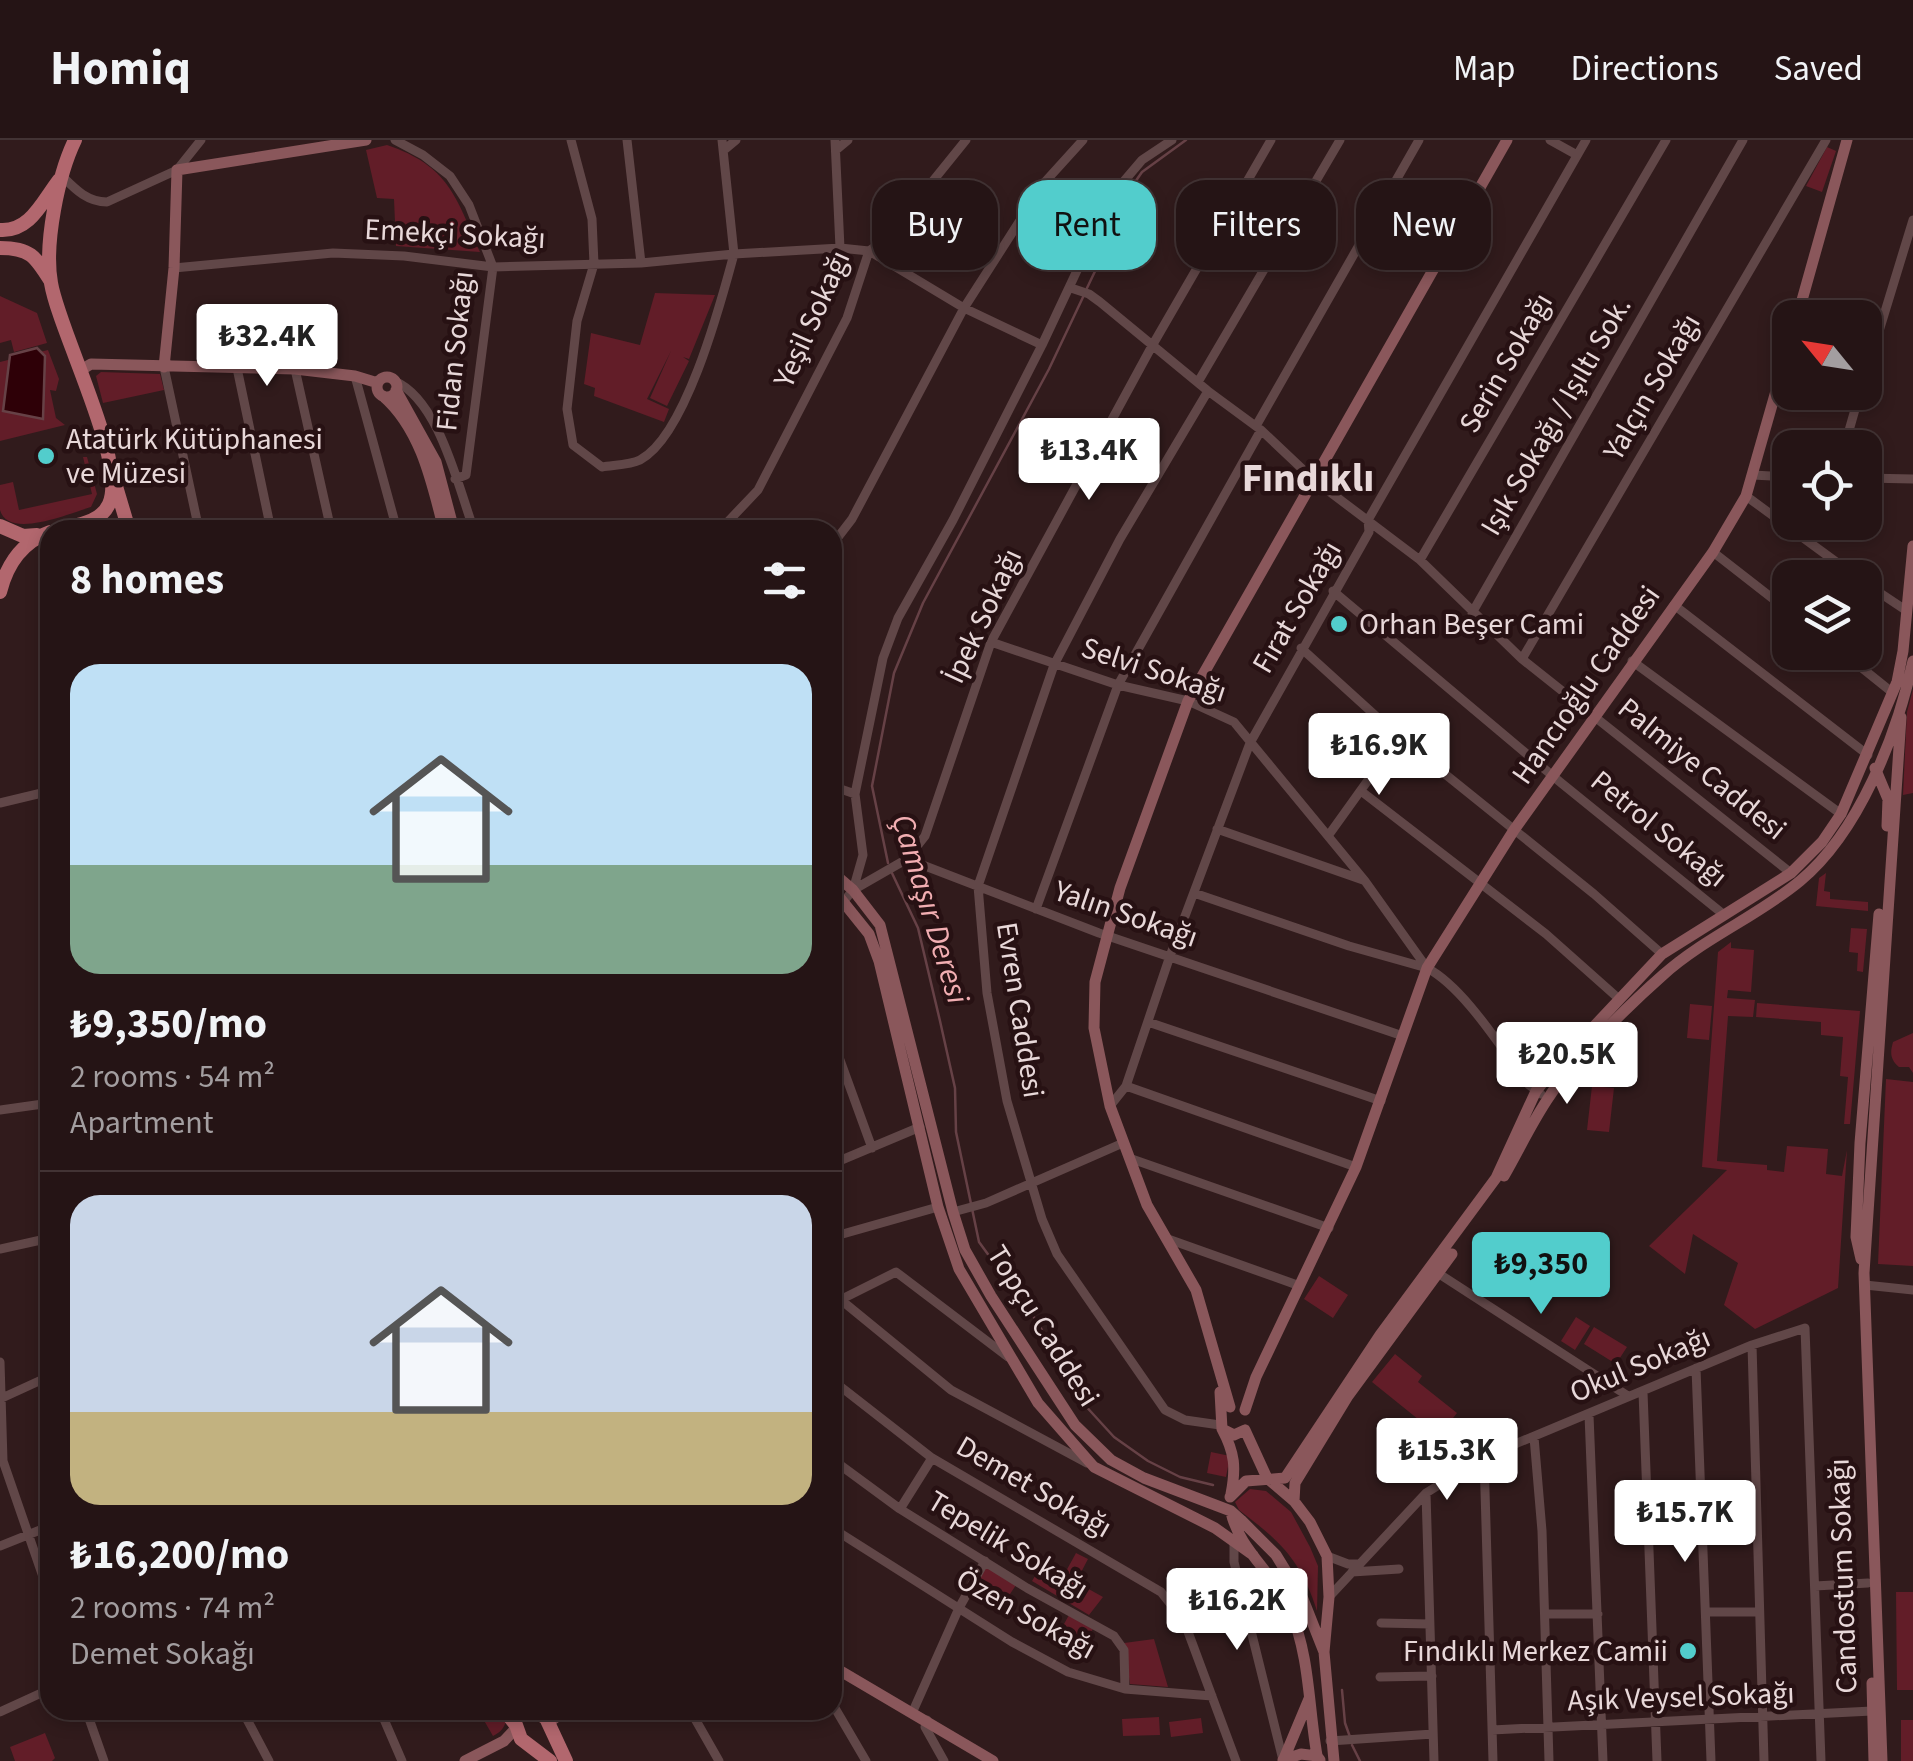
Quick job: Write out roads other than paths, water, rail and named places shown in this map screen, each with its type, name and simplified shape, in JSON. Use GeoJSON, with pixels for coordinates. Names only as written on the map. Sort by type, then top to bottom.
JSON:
{"type":"FeatureCollection","features":[{"type":"Feature","properties":{"kind":"main road"},"geometry":{"type":"LineString","coordinates":[[50,280],[62,176],[75,140]]}},
{"type":"Feature","properties":{"kind":"main road"},"geometry":{"type":"LineString","coordinates":[[0,230],[12,231],[26,225],[62,176]]}},
{"type":"Feature","properties":{"kind":"main road"},"geometry":{"type":"LineString","coordinates":[[0,248],[35,256],[50,280],[125,520]]}},
{"type":"Feature","properties":{"kind":"main road"},"geometry":{"type":"LineString","coordinates":[[94,520],[108,506],[112,472]]}},
{"type":"Feature","properties":{"kind":"main road"},"geometry":{"type":"LineString","coordinates":[[0,526],[24,536],[40,534]]}},
{"type":"Feature","properties":{"kind":"main road"},"geometry":{"type":"LineString","coordinates":[[0,592],[14,558],[26,544],[40,537]]}},
{"type":"Feature","properties":{"kind":"main road"},"geometry":{"type":"LineString","coordinates":[[511,1720],[550,1761]]}},
{"type":"Feature","properties":{"kind":"main road"},"geometry":{"type":"LineString","coordinates":[[520,1734],[523,1720]]}},
{"type":"Feature","properties":{"kind":"main road"},"geometry":{"type":"LineString","coordinates":[[520,1734],[540,1741],[546,1720]]}},
{"type":"Feature","properties":{"kind":"main road"},"geometry":{"type":"LineString","coordinates":[[549,1720],[566,1761]]}},
{"type":"Feature","properties":{"kind":"street"},"geometry":{"type":"LineString","coordinates":[[197,520],[164,367],[178,170],[201,140]]}},
{"type":"Feature","properties":{"kind":"street"},"geometry":{"type":"LineString","coordinates":[[62,176],[78,192],[97,202],[106,202],[178,170],[366,140]]}},
{"type":"Feature","properties":{"kind":"street","name":"Fidan Sokağı"},"geometry":{"type":"LineString","coordinates":[[395,140],[450,176],[469,204],[492,268],[466,475],[455,479]]}},
{"type":"Feature","properties":{"kind":"street"},"geometry":{"type":"LineString","coordinates":[[571,140],[592,219],[594,264],[577,321],[567,409],[573,444],[602,467],[638,461],[652,452],[706,356],[734,254],[723,145],[736,140]]}},
{"type":"Feature","properties":{"kind":"street"},"geometry":{"type":"LineString","coordinates":[[628,140],[641,263]]}},
{"type":"Feature","properties":{"kind":"street"},"geometry":{"type":"LineString","coordinates":[[840,248],[836,145],[848,140]]}},
{"type":"Feature","properties":{"kind":"street","name":"Yeşil Sokağı"},"geometry":{"type":"LineString","coordinates":[[730,520],[758,490],[847,318],[869,251],[886,239],[966,140]]}},
{"type":"Feature","properties":{"kind":"street"},"geometry":{"type":"LineString","coordinates":[[842,532],[964,308],[1044,183],[1083,140]]}},
{"type":"Feature","properties":{"kind":"street"},"geometry":{"type":"LineString","coordinates":[[849,896],[862,855],[855,794],[883,658],[898,618],[1074,289],[1113,194],[1142,160],[1172,140]]}},
{"type":"Feature","properties":{"kind":"street","name":"İpek Sokağı"},"geometry":{"type":"LineString","coordinates":[[907,859],[925,836],[991,642],[1152,346],[1271,140]]}},
{"type":"Feature","properties":{"kind":"street"},"geometry":{"type":"LineString","coordinates":[[1198,382],[1340,140]]}},
{"type":"Feature","properties":{"kind":"street"},"geometry":{"type":"LineString","coordinates":[[1036,909],[1118,684],[1419,140]]}},
{"type":"Feature","properties":{"kind":"street"},"geometry":{"type":"LineString","coordinates":[[1246,1430],[1234,1435],[1196,1290],[1147,1205],[1122,1143],[1094,1028],[1095,982],[1106,935],[1188,701],[1507,140]]}},
{"type":"Feature","properties":{"kind":"street"},"geometry":{"type":"LineString","coordinates":[[1550,140],[1577,155]]}},
{"type":"Feature","properties":{"kind":"street","name":"Fırat Sokağı"},"geometry":{"type":"LineString","coordinates":[[1110,1106],[1126,1086],[1250,742],[1368,532],[1368,520],[1586,140]]}},
{"type":"Feature","properties":{"kind":"street","name":"Serin Sokağı"},"geometry":{"type":"LineString","coordinates":[[1420,560],[1666,140]]}},
{"type":"Feature","properties":{"kind":"street","name":"Işık Sokağı / Işıltı Sok."},"geometry":{"type":"LineString","coordinates":[[1472,613],[1743,140]]}},
{"type":"Feature","properties":{"kind":"street","name":"Yalçın Sokağı"},"geometry":{"type":"LineString","coordinates":[[1522,660],[1826,140]]}},
{"type":"Feature","properties":{"kind":"street"},"geometry":{"type":"LineString","coordinates":[[1802,300],[1847,140]]}},
{"type":"Feature","properties":{"kind":"street"},"geometry":{"type":"LineString","coordinates":[[1882,321],[1913,220]]}},
{"type":"Feature","properties":{"kind":"street","name":"Emekçi Sokağı"},"geometry":{"type":"LineString","coordinates":[[174,268],[333,253],[404,256],[492,268],[641,263],[840,248],[869,251]]}},
{"type":"Feature","properties":{"kind":"street"},"geometry":{"type":"LineString","coordinates":[[869,251],[964,308],[1042,345]]}},
{"type":"Feature","properties":{"kind":"street","name":"Palmiye Caddesi"},"geometry":{"type":"LineString","coordinates":[[1074,289],[1089,294],[1258,428],[1314,480],[1420,560],[1522,660],[1791,874]]}},
{"type":"Feature","properties":{"kind":"street"},"geometry":{"type":"LineString","coordinates":[[81,370],[91,364],[294,369],[355,376],[378,383]]}},
{"type":"Feature","properties":{"kind":"street"},"geometry":{"type":"LineString","coordinates":[[237,368],[268,520]]}},
{"type":"Feature","properties":{"kind":"street"},"geometry":{"type":"LineString","coordinates":[[294,369],[329,520]]}},
{"type":"Feature","properties":{"kind":"street"},"geometry":{"type":"LineString","coordinates":[[355,376],[394,520]]}},
{"type":"Feature","properties":{"kind":"street"},"geometry":{"type":"LineString","coordinates":[[441,520],[415,440],[404,418],[377,389],[385,378],[395,386],[436,462],[451,520]]}},
{"type":"Feature","properties":{"kind":"street"},"geometry":{"type":"LineString","coordinates":[[395,386],[405,385],[428,411],[470,520]]}},
{"type":"Feature","properties":{"kind":"street"},"geometry":{"type":"LineString","coordinates":[[383,396],[389,397],[395,386]]}},
{"type":"Feature","properties":{"kind":"street","name":"Evren Caddesi"},"geometry":{"type":"LineString","coordinates":[[1208,391],[1120,539],[1054,665],[978,886],[987,994],[1006,1101],[1057,1254],[1165,1410],[1185,1420],[1229,1415]]}},
{"type":"Feature","properties":{"kind":"street","name":"Hancıoğlu Caddesi"},"geometry":{"type":"LineString","coordinates":[[1229,1415],[1256,1377],[1356,1167],[1427,968],[1514,830],[1713,552],[1746,496],[1772,408]]}},
{"type":"Feature","properties":{"kind":"street"},"geometry":{"type":"LineString","coordinates":[[1754,474],[1772,475]]}},
{"type":"Feature","properties":{"kind":"street"},"geometry":{"type":"LineString","coordinates":[[1882,478],[1913,479]]}},
{"type":"Feature","properties":{"kind":"street"},"geometry":{"type":"LineString","coordinates":[[1746,496],[1833,560]]}},
{"type":"Feature","properties":{"kind":"street"},"geometry":{"type":"LineString","coordinates":[[1882,1761],[1864,1279],[1898,780],[1898,698],[1913,546]]}},
{"type":"Feature","properties":{"kind":"street"},"geometry":{"type":"LineString","coordinates":[[1713,552],[1772,598]]}},
{"type":"Feature","properties":{"kind":"street","name":"Petrol Sokağı"},"geometry":{"type":"LineString","coordinates":[[1333,591],[1723,914]]}},
{"type":"Feature","properties":{"kind":"street"},"geometry":{"type":"LineString","coordinates":[[1882,595],[1907,610]]}},
{"type":"Feature","properties":{"kind":"street"},"geometry":{"type":"LineString","coordinates":[[1674,605],[1874,761],[1893,768],[1898,780]]}},
{"type":"Feature","properties":{"kind":"street","name":"Selvi Sokağı"},"geometry":{"type":"LineString","coordinates":[[991,642],[1054,665],[1188,701],[1234,722],[1366,881],[1427,968],[1437,973],[1466,1004],[1536,1091],[1548,1098]]}},
{"type":"Feature","properties":{"kind":"street"},"geometry":{"type":"LineString","coordinates":[[1301,648],[1399,737],[1594,894],[1662,954]]}},
{"type":"Feature","properties":{"kind":"street"},"geometry":{"type":"LineString","coordinates":[[1632,661],[1841,814]]}},
{"type":"Feature","properties":{"kind":"street"},"geometry":{"type":"LineString","coordinates":[[1230,1497],[1246,1481],[1285,1478],[1380,1335],[1435,1271],[1501,1182],[1548,1098],[1594,1046],[1674,965],[1798,883],[1816,866],[1851,822],[1861,801],[1913,662]]}},
{"type":"Feature","properties":{"kind":"street"},"geometry":{"type":"LineString","coordinates":[[1864,670],[1898,698]]}},
{"type":"Feature","properties":{"kind":"street"},"geometry":{"type":"LineString","coordinates":[[1328,836],[1399,737]]}},
{"type":"Feature","properties":{"kind":"street"},"geometry":{"type":"LineString","coordinates":[[1864,1279],[1856,1237],[1860,1143],[1888,804],[1874,761]]}},
{"type":"Feature","properties":{"kind":"street"},"geometry":{"type":"LineString","coordinates":[[1294,1500],[1295,1483],[1348,1396],[1496,1178],[1536,1091],[1662,954],[1791,874],[1822,842],[1874,761]]}},
{"type":"Feature","properties":{"kind":"street"},"geometry":{"type":"LineString","coordinates":[[842,789],[855,794]]}},
{"type":"Feature","properties":{"kind":"street"},"geometry":{"type":"LineString","coordinates":[[1361,790],[1546,934],[1618,998]]}},
{"type":"Feature","properties":{"kind":"street"},"geometry":{"type":"LineString","coordinates":[[0,802],[40,794]]}},
{"type":"Feature","properties":{"kind":"street"},"geometry":{"type":"LineString","coordinates":[[1861,801],[1870,796],[1888,804]]}},
{"type":"Feature","properties":{"kind":"street"},"geometry":{"type":"LineString","coordinates":[[1216,829],[1366,881]]}},
{"type":"Feature","properties":{"kind":"street"},"geometry":{"type":"LineString","coordinates":[[849,896],[907,859]]}},
{"type":"Feature","properties":{"kind":"street","name":"Yalın Sokağı"},"geometry":{"type":"LineString","coordinates":[[907,859],[1106,935],[1403,1036]]}},
{"type":"Feature","properties":{"kind":"street","name":"Topçu Caddesi"},"geometry":{"type":"LineString","coordinates":[[842,886],[878,961],[938,1207],[959,1269],[1009,1358],[1038,1403],[1094,1466],[1234,1540],[1253,1555]]}},
{"type":"Feature","properties":{"kind":"street","name":"Topçu Caddesi"},"geometry":{"type":"LineString","coordinates":[[842,893],[872,912],[888,950],[965,1250],[991,1296],[1075,1426],[1111,1460],[1144,1478],[1231,1512],[1276,1555],[1303,1599],[1324,1652]]}},
{"type":"Feature","properties":{"kind":"street"},"geometry":{"type":"LineString","coordinates":[[1194,893],[1427,968]]}},
{"type":"Feature","properties":{"kind":"street"},"geometry":{"type":"LineString","coordinates":[[1148,1022],[1381,1102]]}},
{"type":"Feature","properties":{"kind":"street"},"geometry":{"type":"LineString","coordinates":[[842,1066],[872,1148]]}},
{"type":"Feature","properties":{"kind":"street"},"geometry":{"type":"LineString","coordinates":[[1126,1086],[1356,1167]]}},
{"type":"Feature","properties":{"kind":"street"},"geometry":{"type":"LineString","coordinates":[[0,1110],[40,1105]]}},
{"type":"Feature","properties":{"kind":"street"},"geometry":{"type":"LineString","coordinates":[[842,1160],[920,1127]]}},
{"type":"Feature","properties":{"kind":"street"},"geometry":{"type":"LineString","coordinates":[[956,1212],[1122,1143]]}},
{"type":"Feature","properties":{"kind":"street"},"geometry":{"type":"LineString","coordinates":[[1129,1158],[1328,1228]]}},
{"type":"Feature","properties":{"kind":"street"},"geometry":{"type":"LineString","coordinates":[[842,1234],[938,1207]]}},
{"type":"Feature","properties":{"kind":"street"},"geometry":{"type":"LineString","coordinates":[[1168,1239],[1300,1286]]}},
{"type":"Feature","properties":{"kind":"street"},"geometry":{"type":"LineString","coordinates":[[0,1249],[40,1240]]}},
{"type":"Feature","properties":{"kind":"street"},"geometry":{"type":"LineString","coordinates":[[1435,1271],[1628,1396]]}},
{"type":"Feature","properties":{"kind":"street"},"geometry":{"type":"LineString","coordinates":[[842,1299],[890,1272],[900,1273],[1009,1358]]}},
{"type":"Feature","properties":{"kind":"street"},"geometry":{"type":"LineString","coordinates":[[1864,1279],[1913,1290]]}},
{"type":"Feature","properties":{"kind":"street"},"geometry":{"type":"LineString","coordinates":[[842,1306],[951,1390],[1094,1466]]}},
{"type":"Feature","properties":{"kind":"street","name":"Okul Sokağı"},"geometry":{"type":"LineString","coordinates":[[1329,1597],[1426,1492],[1484,1457],[1696,1368],[1805,1328],[1815,1586]]}},
{"type":"Feature","properties":{"kind":"street"},"geometry":{"type":"LineString","coordinates":[[1752,1346],[1764,1761]]}},
{"type":"Feature","properties":{"kind":"street"},"geometry":{"type":"LineString","coordinates":[[0,1362],[2,1461],[40,1569]]}},
{"type":"Feature","properties":{"kind":"street"},"geometry":{"type":"LineString","coordinates":[[1696,1368],[1712,1761]]}},
{"type":"Feature","properties":{"kind":"street"},"geometry":{"type":"LineString","coordinates":[[2,1398],[40,1381]]}},
{"type":"Feature","properties":{"kind":"street","name":"Demet Sokağı"},"geometry":{"type":"LineString","coordinates":[[842,1388],[932,1458],[1161,1592],[1184,1620],[1236,1761]]}},
{"type":"Feature","properties":{"kind":"street","name":"Candostum Sokağı"},"geometry":{"type":"LineString","coordinates":[[1868,1389],[1863,1414],[1874,1761]]}},
{"type":"Feature","properties":{"kind":"street"},"geometry":{"type":"LineString","coordinates":[[1644,1392],[1657,1761]]}},
{"type":"Feature","properties":{"kind":"street"},"geometry":{"type":"LineString","coordinates":[[1229,1415],[1248,1421],[1246,1430],[1267,1478],[1294,1500],[1327,1556],[1329,1597],[1324,1652],[1334,1761]]}},
{"type":"Feature","properties":{"kind":"street"},"geometry":{"type":"LineString","coordinates":[[1229,1415],[1236,1468],[1230,1497],[1235,1530],[1277,1584],[1304,1648],[1319,1759],[1301,1754],[1283,1761]]}},
{"type":"Feature","properties":{"kind":"street"},"geometry":{"type":"LineString","coordinates":[[1589,1415],[1603,1761]]}},
{"type":"Feature","properties":{"kind":"street"},"geometry":{"type":"LineString","coordinates":[[1534,1437],[1549,1761]]}},
{"type":"Feature","properties":{"kind":"street"},"geometry":{"type":"LineString","coordinates":[[1484,1457],[1493,1761]]}},
{"type":"Feature","properties":{"kind":"street"},"geometry":{"type":"LineString","coordinates":[[900,1509],[932,1458]]}},
{"type":"Feature","properties":{"kind":"street","name":"Tepelik Sokağı"},"geometry":{"type":"LineString","coordinates":[[842,1467],[900,1509],[1114,1636],[1124,1650],[1125,1690]]}},
{"type":"Feature","properties":{"kind":"street"},"geometry":{"type":"LineString","coordinates":[[1426,1492],[1434,1761]]}},
{"type":"Feature","properties":{"kind":"street"},"geometry":{"type":"LineString","coordinates":[[0,1546],[40,1530]]}},
{"type":"Feature","properties":{"kind":"street","name":"Özen Sokağı"},"geometry":{"type":"LineString","coordinates":[[842,1534],[1068,1672],[1125,1690],[1212,1696]]}},
{"type":"Feature","properties":{"kind":"street"},"geometry":{"type":"LineString","coordinates":[[1234,1540],[1234,1562],[1283,1761]]}},
{"type":"Feature","properties":{"kind":"street"},"geometry":{"type":"LineString","coordinates":[[1327,1556],[1354,1568],[1399,1569]]}},
{"type":"Feature","properties":{"kind":"street"},"geometry":{"type":"LineString","coordinates":[[913,1711],[959,1608],[985,1561]]}},
{"type":"Feature","properties":{"kind":"street"},"geometry":{"type":"LineString","coordinates":[[1821,1761],[1815,1586],[1868,1583]]}},
{"type":"Feature","properties":{"kind":"street"},"geometry":{"type":"LineString","coordinates":[[1707,1612],[1759,1612]]}},
{"type":"Feature","properties":{"kind":"street"},"geometry":{"type":"LineString","coordinates":[[1545,1614],[1598,1614]]}},
{"type":"Feature","properties":{"kind":"street"},"geometry":{"type":"LineString","coordinates":[[1381,1623],[1430,1624]]}},
{"type":"Feature","properties":{"kind":"street"},"geometry":{"type":"LineString","coordinates":[[842,1672],[994,1761]]}},
{"type":"Feature","properties":{"kind":"street"},"geometry":{"type":"LineString","coordinates":[[1380,1676],[1432,1676]]}},
{"type":"Feature","properties":{"kind":"street"},"geometry":{"type":"LineString","coordinates":[[0,1712],[40,1694]]}},
{"type":"Feature","properties":{"kind":"street"},"geometry":{"type":"LineString","coordinates":[[1283,1761],[1311,1695]]}},
{"type":"Feature","properties":{"kind":"street","name":"Aşık Veysel Sokağı"},"geometry":{"type":"LineString","coordinates":[[1492,1730],[1872,1711]]}},
{"type":"Feature","properties":{"kind":"street"},"geometry":{"type":"LineString","coordinates":[[90,1720],[104,1761]]}},
{"type":"Feature","properties":{"kind":"street"},"geometry":{"type":"LineString","coordinates":[[247,1720],[268,1761]]}},
{"type":"Feature","properties":{"kind":"street"},"geometry":{"type":"LineString","coordinates":[[384,1720],[402,1761]]}},
{"type":"Feature","properties":{"kind":"street"},"geometry":{"type":"LineString","coordinates":[[696,1720],[719,1761]]}},
{"type":"Feature","properties":{"kind":"street"},"geometry":{"type":"LineString","coordinates":[[842,1720],[866,1761]]}},
{"type":"Feature","properties":{"kind":"street"},"geometry":{"type":"LineString","coordinates":[[927,1720],[925,1728],[944,1761]]}},
{"type":"Feature","properties":{"kind":"street"},"geometry":{"type":"LineString","coordinates":[[465,1761],[520,1734]]}},
{"type":"Feature","properties":{"kind":"street"},"geometry":{"type":"LineString","coordinates":[[1330,1742],[1433,1734]]}},
{"type":"Feature","properties":{"kind":"waterway","name":"Çamaşır Deresi"},"geometry":{"type":"LineString","coordinates":[[1087,288],[1110,240],[1124,198],[1142,172],[1186,140]]}},
{"type":"Feature","properties":{"kind":"waterway","name":"Çamaşır Deresi"},"geometry":{"type":"LineString","coordinates":[[888,863],[872,786],[894,673],[923,603],[1049,369],[1084,295]]}},
{"type":"Feature","properties":{"kind":"waterway","name":"Çamaşır Deresi"},"geometry":{"type":"LineString","coordinates":[[891,871],[918,928],[955,1088],[956,1132],[979,1242],[1039,1324],[1061,1371],[1082,1402],[1114,1437],[1180,1477],[1213,1485]]}},
{"type":"Feature","properties":{"kind":"waterway","name":"Çamaşır Deresi"},"geometry":{"type":"LineString","coordinates":[[1342,1690],[1350,1737]]}},
{"type":"Feature","properties":{"kind":"waterway","name":"Çamaşır Deresi"},"geometry":{"type":"LineString","coordinates":[[1352,1745],[1360,1761]]}},
{"type":"Feature","properties":{"kind":"place","name":"Atatürk Kütüphanesi ve Müzesi"},"geometry":{"type":"Point","coordinates":[46,456]}},
{"type":"Feature","properties":{"kind":"place","name":"Orhan Beşer Cami"},"geometry":{"type":"Point","coordinates":[1339,624]}},
{"type":"Feature","properties":{"kind":"place","name":"Fındıklı Merkez Camii"},"geometry":{"type":"Point","coordinates":[1688,1651]}},
{"type":"Feature","properties":{"kind":"district","name":"Fındıklı"},"geometry":{"type":"Point","coordinates":[1308,478]}}]}
